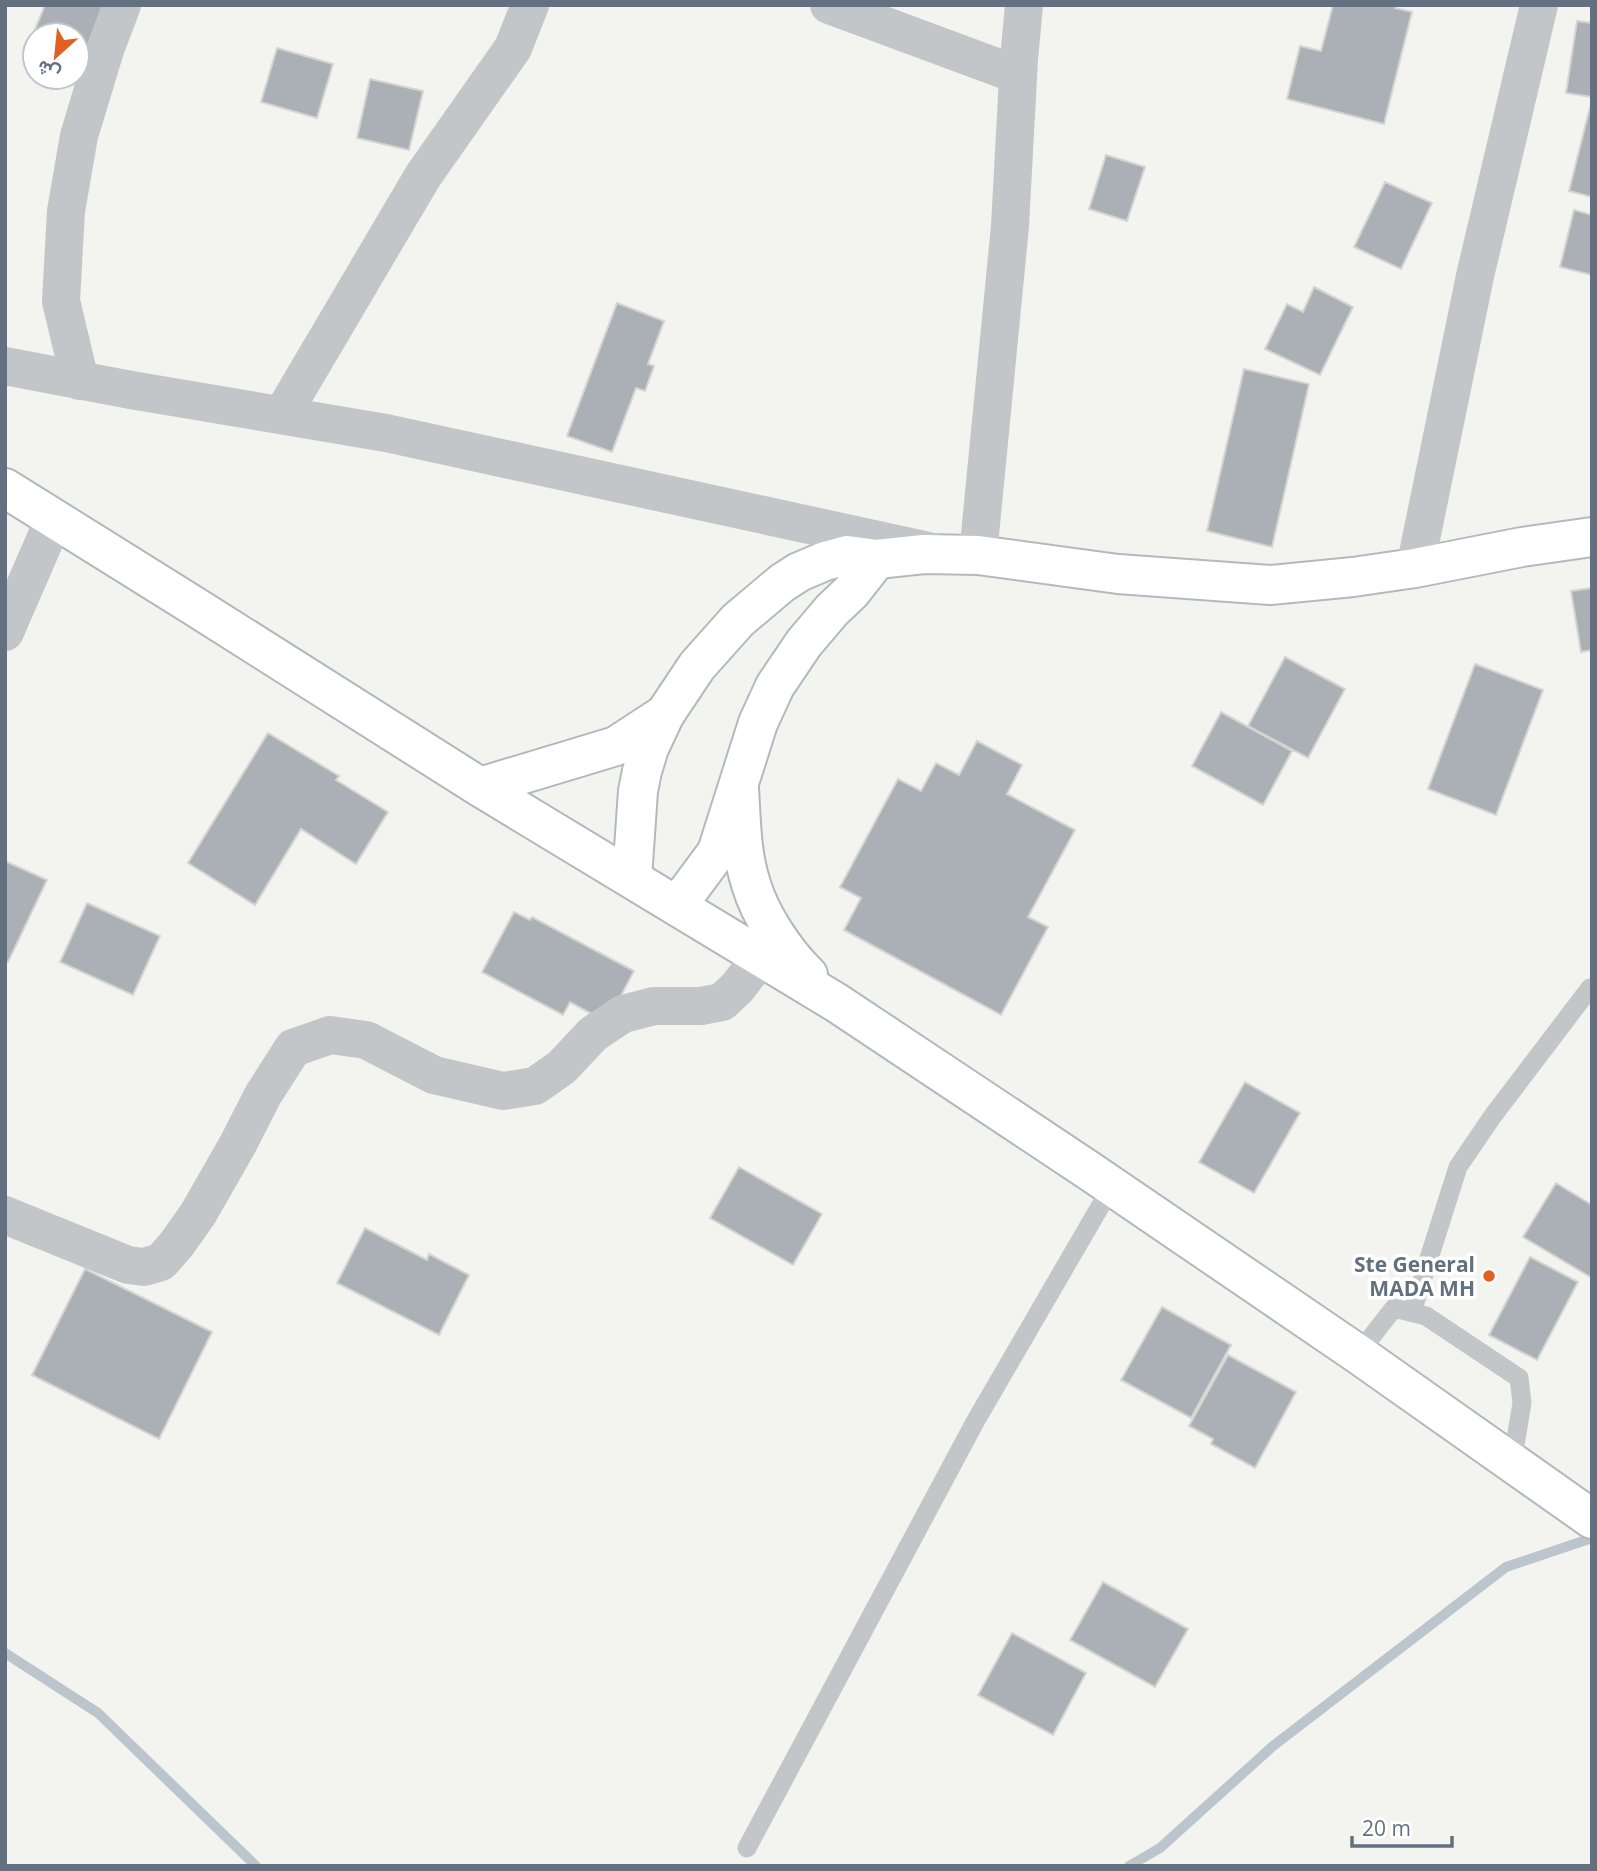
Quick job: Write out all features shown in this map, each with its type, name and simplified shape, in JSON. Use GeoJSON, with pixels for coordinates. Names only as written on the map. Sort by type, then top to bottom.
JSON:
{"type":"FeatureCollection","features":[{"type":"Feature","properties":{"kind":"main road"},"geometry":{"type":"LineString","coordinates":[[5,488],[480,787],[837,1003],[1112,1186],[1578,1509]]}},
{"type":"Feature","properties":{"kind":"main road"},"geometry":{"type":"LineString","coordinates":[[632,878],[638,791],[642,771],[649,748],[665,714],[697,666],[738,620],[782,583],[799,572],[835,557],[847,555],[877,559],[924,554],[961,555],[1118,574],[1270,585],[1415,568],[1522,547],[1592,537]]}},
{"type":"Feature","properties":{"kind":"main road"},"geometry":{"type":"LineString","coordinates":[[677,906],[718,852],[758,723],[780,676],[831,610],[851,592],[877,559]]}},
{"type":"Feature","properties":{"kind":"main road"},"geometry":{"type":"LineString","coordinates":[[480,787],[616,746],[665,714]]}},
{"type":"Feature","properties":{"kind":"main road"},"geometry":{"type":"LineString","coordinates":[[739,788],[747,867],[755,896],[770,925],[797,965],[837,1003]]}},
{"type":"Feature","properties":{"kind":"street"},"geometry":{"type":"LineString","coordinates":[[80,381],[61,300],[66,211],[79,136],[105,50],[122,5]]}},
{"type":"Feature","properties":{"kind":"street"},"geometry":{"type":"LineString","coordinates":[[282,415],[424,176],[513,48],[530,5]]}},
{"type":"Feature","properties":{"kind":"street"},"geometry":{"type":"LineString","coordinates":[[829,5],[1018,75]]}},
{"type":"Feature","properties":{"kind":"street"},"geometry":{"type":"LineString","coordinates":[[5,366],[398,435],[961,555],[1010,226],[1024,5]]}},
{"type":"Feature","properties":{"kind":"street"},"geometry":{"type":"LineString","coordinates":[[1415,568],[1475,276],[1539,5]]}},
{"type":"Feature","properties":{"kind":"street"},"geometry":{"type":"LineString","coordinates":[[5,632],[54,519]]}},
{"type":"Feature","properties":{"kind":"street"},"geometry":{"type":"LineString","coordinates":[[5,1214],[128,1265],[144,1267],[161,1262],[198,1214],[262,1095],[293,1048],[330,1035],[366,1040],[434,1074],[503,1091],[535,1086],[562,1067],[593,1034],[623,1014],[654,1006],[701,1006],[722,1002],[737,988],[761,957]]}},
{"type":"Feature","properties":{"kind":"lane"},"geometry":{"type":"LineString","coordinates":[[1412,1312],[1458,1167],[1492,1117],[1590,988]]}},
{"type":"Feature","properties":{"kind":"lane"},"geometry":{"type":"LineString","coordinates":[[747,1848],[975,1422],[1112,1186]]}},
{"type":"Feature","properties":{"kind":"lane"},"geometry":{"type":"LineString","coordinates":[[1358,1354],[1394,1308],[1426,1316],[1520,1378],[1522,1403],[1512,1462]]}},
{"type":"Feature","properties":{"kind":"building"},"geometry":{"type":"Polygon","coordinates":[[[45,5],[112,5],[91,57],[91,21],[38,21],[45,5]]]}},
{"type":"Feature","properties":{"kind":"building"},"geometry":{"type":"Polygon","coordinates":[[[1333,5],[1396,5],[1395,8],[1412,12],[1384,124],[1287,99],[1300,46],[1321,51],[1333,5]]]}},
{"type":"Feature","properties":{"kind":"building"},"geometry":{"type":"Polygon","coordinates":[[[1577,21],[1592,23],[1592,97],[1566,93],[1577,21]]]}},
{"type":"Feature","properties":{"kind":"building"},"geometry":{"type":"Polygon","coordinates":[[[277,48],[333,64],[317,118],[261,102],[277,48]]]}},
{"type":"Feature","properties":{"kind":"building"},"geometry":{"type":"Polygon","coordinates":[[[370,79],[423,91],[409,150],[357,138],[370,79]]]}},
{"type":"Feature","properties":{"kind":"building"},"geometry":{"type":"Polygon","coordinates":[[[1592,107],[1592,197],[1569,191],[1592,107]]]}},
{"type":"Feature","properties":{"kind":"building"},"geometry":{"type":"Polygon","coordinates":[[[1106,155],[1145,167],[1127,221],[1089,209],[1106,155]]]}},
{"type":"Feature","properties":{"kind":"building"},"geometry":{"type":"Polygon","coordinates":[[[1385,182],[1432,203],[1401,269],[1354,247],[1385,182]]]}},
{"type":"Feature","properties":{"kind":"building"},"geometry":{"type":"Polygon","coordinates":[[[1574,210],[1592,215],[1592,275],[1560,267],[1574,210]]]}},
{"type":"Feature","properties":{"kind":"building"},"geometry":{"type":"Polygon","coordinates":[[[1314,287],[1353,307],[1320,375],[1265,349],[1287,304],[1303,312],[1314,287]]]}},
{"type":"Feature","properties":{"kind":"building"},"geometry":{"type":"Polygon","coordinates":[[[617,303],[664,321],[648,364],[654,366],[645,391],[636,388],[612,452],[567,436],[617,303]]]}},
{"type":"Feature","properties":{"kind":"building"},"geometry":{"type":"Polygon","coordinates":[[[1244,369],[1309,384],[1272,547],[1207,531],[1244,369]]]}},
{"type":"Feature","properties":{"kind":"building"},"geometry":{"type":"Polygon","coordinates":[[[1592,588],[1592,650],[1581,652],[1571,591],[1592,588]]]}},
{"type":"Feature","properties":{"kind":"building"},"geometry":{"type":"Polygon","coordinates":[[[1285,657],[1345,689],[1308,758],[1248,726],[1285,657]]]}},
{"type":"Feature","properties":{"kind":"building"},"geometry":{"type":"Polygon","coordinates":[[[1475,664],[1543,690],[1496,815],[1428,789],[1475,664]]]}},
{"type":"Feature","properties":{"kind":"building"},"geometry":{"type":"Polygon","coordinates":[[[1221,712],[1292,751],[1263,805],[1192,766],[1221,712]]]}},
{"type":"Feature","properties":{"kind":"building"},"geometry":{"type":"Polygon","coordinates":[[[268,733],[339,776],[336,780],[388,812],[356,864],[301,829],[255,905],[188,863],[268,733]]]}},
{"type":"Feature","properties":{"kind":"building"},"geometry":{"type":"Polygon","coordinates":[[[977,741],[1022,765],[1007,794],[1075,830],[1028,917],[1048,927],[1001,1015],[844,930],[861,898],[840,887],[898,779],[921,791],[936,763],[959,775],[977,741]]]}},
{"type":"Feature","properties":{"kind":"building"},"geometry":{"type":"Polygon","coordinates":[[[5,861],[47,880],[8,962],[5,961],[5,861]]]}},
{"type":"Feature","properties":{"kind":"building"},"geometry":{"type":"Polygon","coordinates":[[[87,903],[160,936],[133,995],[60,962],[87,903]]]}},
{"type":"Feature","properties":{"kind":"building"},"geometry":{"type":"Polygon","coordinates":[[[514,912],[530,920],[532,917],[634,971],[607,1022],[570,1002],[563,1015],[482,972],[514,912]]]}},
{"type":"Feature","properties":{"kind":"building"},"geometry":{"type":"Polygon","coordinates":[[[1245,1082],[1300,1113],[1254,1193],[1199,1162],[1245,1082]]]}},
{"type":"Feature","properties":{"kind":"building"},"geometry":{"type":"Polygon","coordinates":[[[739,1167],[822,1214],[793,1265],[710,1218],[739,1167]]]}},
{"type":"Feature","properties":{"kind":"building"},"geometry":{"type":"Polygon","coordinates":[[[1556,1183],[1592,1205],[1592,1278],[1523,1237],[1556,1183]]]}},
{"type":"Feature","properties":{"kind":"building"},"geometry":{"type":"Polygon","coordinates":[[[365,1228],[427,1260],[429,1254],[469,1275],[439,1335],[337,1283],[365,1228]]]}},
{"type":"Feature","properties":{"kind":"building"},"geometry":{"type":"Polygon","coordinates":[[[1530,1257],[1578,1282],[1537,1360],[1489,1335],[1530,1257]]]}},
{"type":"Feature","properties":{"kind":"building"},"geometry":{"type":"Polygon","coordinates":[[[85,1269],[212,1332],[159,1439],[32,1375],[85,1269]]]}},
{"type":"Feature","properties":{"kind":"building"},"geometry":{"type":"Polygon","coordinates":[[[1162,1307],[1231,1345],[1191,1418],[1121,1380],[1162,1307]]]}},
{"type":"Feature","properties":{"kind":"building"},"geometry":{"type":"Polygon","coordinates":[[[1228,1355],[1296,1392],[1255,1468],[1211,1444],[1213,1439],[1189,1426],[1228,1355]]]}},
{"type":"Feature","properties":{"kind":"building"},"geometry":{"type":"Polygon","coordinates":[[[1103,1582],[1188,1629],[1155,1687],[1070,1640],[1103,1582]]]}},
{"type":"Feature","properties":{"kind":"building"},"geometry":{"type":"Polygon","coordinates":[[[1012,1633],[1086,1673],[1053,1735],[978,1695],[1012,1633]]]}},
{"type":"Feature","properties":{"kind":"waterway"},"geometry":{"type":"LineString","coordinates":[[1129,1866],[1160,1848],[1273,1746],[1506,1567],[1592,1538]]}},
{"type":"Feature","properties":{"kind":"waterway"},"geometry":{"type":"LineString","coordinates":[[5,1653],[98,1713],[256,1866]]}},
{"type":"Feature","properties":{"kind":"place","name":"Ste General MADA MH"},"geometry":{"type":"Point","coordinates":[1489,1276]}}]}
